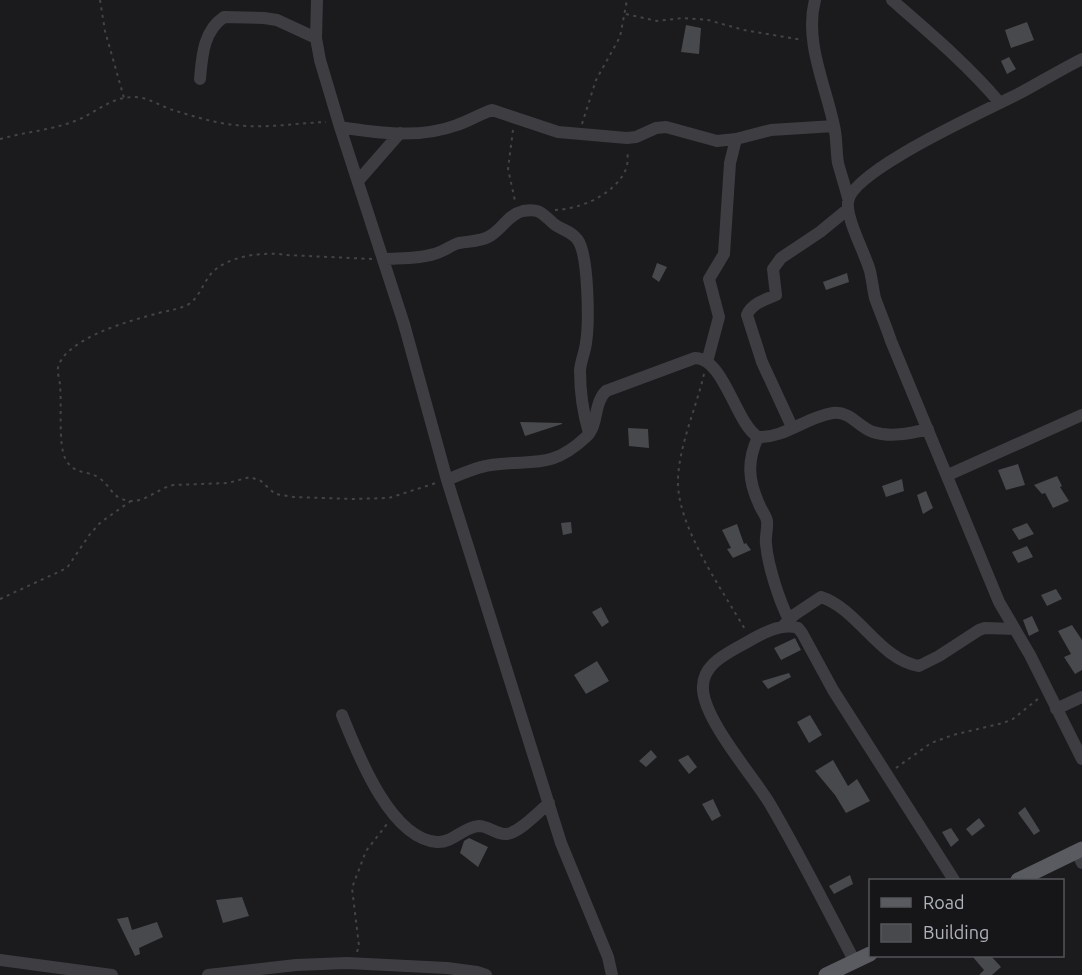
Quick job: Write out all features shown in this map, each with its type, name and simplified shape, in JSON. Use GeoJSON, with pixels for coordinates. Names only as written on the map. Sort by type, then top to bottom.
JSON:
{"type":"FeatureCollection","features":[{"type":"Feature","properties":{"kind":"main road"},"geometry":{"type":"LineString","coordinates":[[1020,879],[1080,855]]}},
{"type":"Feature","properties":{"kind":"main road"},"geometry":{"type":"LineString","coordinates":[[826,975],[851,968],[869,955]]}},
{"type":"Feature","properties":{"kind":"street"},"geometry":{"type":"LineString","coordinates":[[317,0],[315,38],[339,124],[384,259],[447,480],[561,843],[608,957],[612,975]]}},
{"type":"Feature","properties":{"kind":"street"},"geometry":{"type":"LineString","coordinates":[[815,0],[812,16],[814,44],[834,126],[838,163],[879,308],[907,384],[948,475],[999,602],[1049,691],[1082,759]]}},
{"type":"Feature","properties":{"kind":"street"},"geometry":{"type":"LineString","coordinates":[[892,0],[981,80],[1000,103]]}},
{"type":"Feature","properties":{"kind":"street"},"geometry":{"type":"LineString","coordinates":[[200,80],[202,57],[207,38],[224,17],[277,20],[315,38]]}},
{"type":"Feature","properties":{"kind":"street"},"geometry":{"type":"LineString","coordinates":[[792,427],[762,362],[747,315],[754,306],[776,295],[773,269],[781,258],[820,232],[848,203],[864,178],[882,166],[960,122],[1082,59]]}},
{"type":"Feature","properties":{"kind":"street"},"geometry":{"type":"LineString","coordinates":[[339,124],[369,132],[430,131],[456,126],[492,110],[558,132],[627,138],[666,127],[717,141],[771,130],[834,126]]}},
{"type":"Feature","properties":{"kind":"street"},"geometry":{"type":"LineString","coordinates":[[358,181],[400,133]]}},
{"type":"Feature","properties":{"kind":"street"},"geometry":{"type":"LineString","coordinates":[[707,362],[719,317],[710,279],[724,254],[730,163],[735,139]]}},
{"type":"Feature","properties":{"kind":"street"},"geometry":{"type":"LineString","coordinates":[[384,259],[434,254],[458,243],[478,241],[497,231],[517,213],[531,210],[542,212],[555,224],[578,239],[583,252],[588,301],[586,342],[581,358],[580,379],[589,433]]}},
{"type":"Feature","properties":{"kind":"street"},"geometry":{"type":"LineString","coordinates":[[447,480],[490,465],[553,459],[564,455],[593,428],[600,400],[606,391],[695,358],[701,358],[707,362],[726,386],[747,427],[758,437],[773,436],[825,415],[839,413],[849,415],[870,431],[881,434],[904,434],[928,429]]}},
{"type":"Feature","properties":{"kind":"street"},"geometry":{"type":"LineString","coordinates":[[948,475],[1082,416]]}},
{"type":"Feature","properties":{"kind":"street"},"geometry":{"type":"LineString","coordinates":[[758,437],[750,463],[749,480],[767,518],[765,542],[785,623]]}},
{"type":"Feature","properties":{"kind":"street"},"geometry":{"type":"LineString","coordinates":[[851,968],[770,803],[714,721],[703,691],[704,679],[710,667],[725,654],[785,623],[821,597],[863,627],[901,661],[919,666],[933,660],[979,630],[986,628],[1015,629]]}},
{"type":"Feature","properties":{"kind":"street"},"geometry":{"type":"LineString","coordinates":[[785,623],[798,628],[802,633],[833,690],[953,879]]}},
{"type":"Feature","properties":{"kind":"street"},"geometry":{"type":"LineString","coordinates":[[1056,709],[1082,697]]}},
{"type":"Feature","properties":{"kind":"street"},"geometry":{"type":"LineString","coordinates":[[342,715],[365,769],[390,810],[410,830],[422,837],[435,842],[444,842],[469,828],[480,826],[504,834],[511,833],[529,821],[549,802]]}},
{"type":"Feature","properties":{"kind":"street"},"geometry":{"type":"LineString","coordinates":[[0,960],[112,975]]}},
{"type":"Feature","properties":{"kind":"street"},"geometry":{"type":"LineString","coordinates":[[208,975],[296,965],[348,963],[447,968],[486,975]]}},
{"type":"Feature","properties":{"kind":"path"},"geometry":{"type":"LineString","coordinates":[[100,0],[105,31],[124,98]]}},
{"type":"Feature","properties":{"kind":"path"},"geometry":{"type":"LineString","coordinates":[[582,133],[589,97],[620,37],[627,0]]}},
{"type":"Feature","properties":{"kind":"path"},"geometry":{"type":"LineString","coordinates":[[626,14],[657,21],[683,18],[708,20],[744,30],[793,37],[814,44]]}},
{"type":"Feature","properties":{"kind":"path"},"geometry":{"type":"LineString","coordinates":[[0,140],[43,131],[75,121],[91,114],[106,103],[124,98],[146,99],[172,110],[234,125],[339,124]]}},
{"type":"Feature","properties":{"kind":"path"},"geometry":{"type":"LineString","coordinates":[[514,118],[508,168],[517,213]]}},
{"type":"Feature","properties":{"kind":"path"},"geometry":{"type":"LineString","coordinates":[[542,212],[570,209],[587,204],[612,186],[626,170],[627,138]]}},
{"type":"Feature","properties":{"kind":"path"},"geometry":{"type":"LineString","coordinates":[[384,259],[286,255],[272,252],[237,259],[221,264],[211,274],[192,302],[178,310],[161,312],[103,330],[70,350],[62,358],[58,368],[61,438],[65,458],[73,468],[81,473],[98,476],[112,493],[123,500],[152,496],[165,487],[173,485],[228,483],[250,477],[261,481],[275,494],[351,499],[389,498],[447,480]]}},
{"type":"Feature","properties":{"kind":"path"},"geometry":{"type":"LineString","coordinates":[[707,362],[682,455],[678,486],[693,538],[751,640]]}},
{"type":"Feature","properties":{"kind":"path"},"geometry":{"type":"LineString","coordinates":[[0,599],[67,568],[101,522],[132,500]]}},
{"type":"Feature","properties":{"kind":"path"},"geometry":{"type":"LineString","coordinates":[[887,775],[931,743],[1012,719],[1049,691]]}},
{"type":"Feature","properties":{"kind":"path"},"geometry":{"type":"LineString","coordinates":[[348,963],[359,946],[352,888],[354,880],[366,851],[395,816]]}},
{"type":"Feature","properties":{"kind":"building"},"geometry":{"type":"Polygon","coordinates":[[[1027,22],[1034,40],[1011,48],[1005,30],[1027,22]]]}},
{"type":"Feature","properties":{"kind":"building"},"geometry":{"type":"Polygon","coordinates":[[[686,25],[701,28],[699,54],[681,52],[686,25]]]}},
{"type":"Feature","properties":{"kind":"building"},"geometry":{"type":"Polygon","coordinates":[[[1009,57],[1016,69],[1007,74],[1001,61],[1009,57]]]}},
{"type":"Feature","properties":{"kind":"building"},"geometry":{"type":"Polygon","coordinates":[[[657,263],[667,267],[659,282],[652,277],[657,263]]]}},
{"type":"Feature","properties":{"kind":"building"},"geometry":{"type":"Polygon","coordinates":[[[847,273],[849,282],[826,290],[823,282],[847,273]]]}},
{"type":"Feature","properties":{"kind":"building"},"geometry":{"type":"Polygon","coordinates":[[[520,422],[562,423],[562,424],[525,436],[520,422]]]}},
{"type":"Feature","properties":{"kind":"building"},"geometry":{"type":"Polygon","coordinates":[[[628,428],[648,429],[649,448],[629,446],[628,428]]]}},
{"type":"Feature","properties":{"kind":"building"},"geometry":{"type":"Polygon","coordinates":[[[1018,464],[1025,485],[1006,490],[998,470],[1018,464]]]}},
{"type":"Feature","properties":{"kind":"building"},"geometry":{"type":"Polygon","coordinates":[[[1057,476],[1062,486],[1060,487],[1069,501],[1053,508],[1045,493],[1042,494],[1034,485],[1057,476]]]}},
{"type":"Feature","properties":{"kind":"building"},"geometry":{"type":"Polygon","coordinates":[[[902,479],[904,491],[886,497],[882,486],[902,479]]]}},
{"type":"Feature","properties":{"kind":"building"},"geometry":{"type":"Polygon","coordinates":[[[926,491],[933,508],[923,514],[917,495],[926,491]]]}},
{"type":"Feature","properties":{"kind":"building"},"geometry":{"type":"Polygon","coordinates":[[[571,522],[572,533],[563,535],[561,523],[571,522]]]}},
{"type":"Feature","properties":{"kind":"building"},"geometry":{"type":"Polygon","coordinates":[[[1027,523],[1034,534],[1019,540],[1012,529],[1027,523]]]}},
{"type":"Feature","properties":{"kind":"building"},"geometry":{"type":"Polygon","coordinates":[[[737,524],[744,544],[746,543],[751,550],[733,558],[727,549],[731,548],[722,530],[737,524]]]}},
{"type":"Feature","properties":{"kind":"building"},"geometry":{"type":"Polygon","coordinates":[[[1027,546],[1033,557],[1018,563],[1012,552],[1027,546]]]}},
{"type":"Feature","properties":{"kind":"building"},"geometry":{"type":"Polygon","coordinates":[[[1056,589],[1062,599],[1047,606],[1041,595],[1056,589]]]}},
{"type":"Feature","properties":{"kind":"building"},"geometry":{"type":"Polygon","coordinates":[[[601,607],[609,622],[602,627],[592,612],[601,607]]]}},
{"type":"Feature","properties":{"kind":"building"},"geometry":{"type":"Polygon","coordinates":[[[1032,616],[1039,631],[1029,636],[1023,620],[1032,616]]]}},
{"type":"Feature","properties":{"kind":"building"},"geometry":{"type":"Polygon","coordinates":[[[1072,625],[1082,640],[1082,670],[1075,674],[1064,657],[1071,654],[1058,631],[1072,625]]]}},
{"type":"Feature","properties":{"kind":"building"},"geometry":{"type":"Polygon","coordinates":[[[795,638],[801,650],[781,660],[774,648],[795,638]]]}},
{"type":"Feature","properties":{"kind":"building"},"geometry":{"type":"Polygon","coordinates":[[[597,661],[609,681],[586,694],[574,675],[597,661]]]}},
{"type":"Feature","properties":{"kind":"building"},"geometry":{"type":"Polygon","coordinates":[[[789,673],[791,677],[768,689],[762,681],[789,673]]]}},
{"type":"Feature","properties":{"kind":"building"},"geometry":{"type":"Polygon","coordinates":[[[810,715],[822,735],[809,743],[797,722],[810,715]]]}},
{"type":"Feature","properties":{"kind":"building"},"geometry":{"type":"Polygon","coordinates":[[[651,750],[657,757],[646,767],[639,761],[651,750]]]}},
{"type":"Feature","properties":{"kind":"building"},"geometry":{"type":"Polygon","coordinates":[[[688,755],[697,767],[689,774],[678,760],[688,755]]]}},
{"type":"Feature","properties":{"kind":"building"},"geometry":{"type":"Polygon","coordinates":[[[833,760],[848,786],[857,779],[870,801],[846,813],[835,795],[815,771],[833,760]]]}},
{"type":"Feature","properties":{"kind":"building"},"geometry":{"type":"Polygon","coordinates":[[[713,799],[721,816],[712,821],[702,804],[713,799]]]}},
{"type":"Feature","properties":{"kind":"building"},"geometry":{"type":"Polygon","coordinates":[[[1025,807],[1040,831],[1034,835],[1018,813],[1025,807]]]}},
{"type":"Feature","properties":{"kind":"building"},"geometry":{"type":"Polygon","coordinates":[[[979,818],[985,826],[972,836],[966,829],[979,818]]]}},
{"type":"Feature","properties":{"kind":"building"},"geometry":{"type":"Polygon","coordinates":[[[951,828],[959,840],[951,847],[942,832],[951,828]]]}},
{"type":"Feature","properties":{"kind":"building"},"geometry":{"type":"Polygon","coordinates":[[[469,838],[488,847],[478,867],[460,853],[464,841],[469,838]]]}},
{"type":"Feature","properties":{"kind":"building"},"geometry":{"type":"Polygon","coordinates":[[[850,875],[853,884],[834,894],[829,886],[850,875]]]}},
{"type":"Feature","properties":{"kind":"building"},"geometry":{"type":"Polygon","coordinates":[[[242,897],[249,916],[223,923],[216,900],[242,897]]]}},
{"type":"Feature","properties":{"kind":"building"},"geometry":{"type":"Polygon","coordinates":[[[128,917],[132,930],[157,922],[163,937],[139,948],[140,954],[135,956],[117,919],[128,917]]]}},
{"type":"Feature","properties":{"kind":"building"},"geometry":{"type":"Polygon","coordinates":[[[973,957],[992,957],[1001,967],[992,975],[979,975],[984,970],[973,957]]]}}]}
